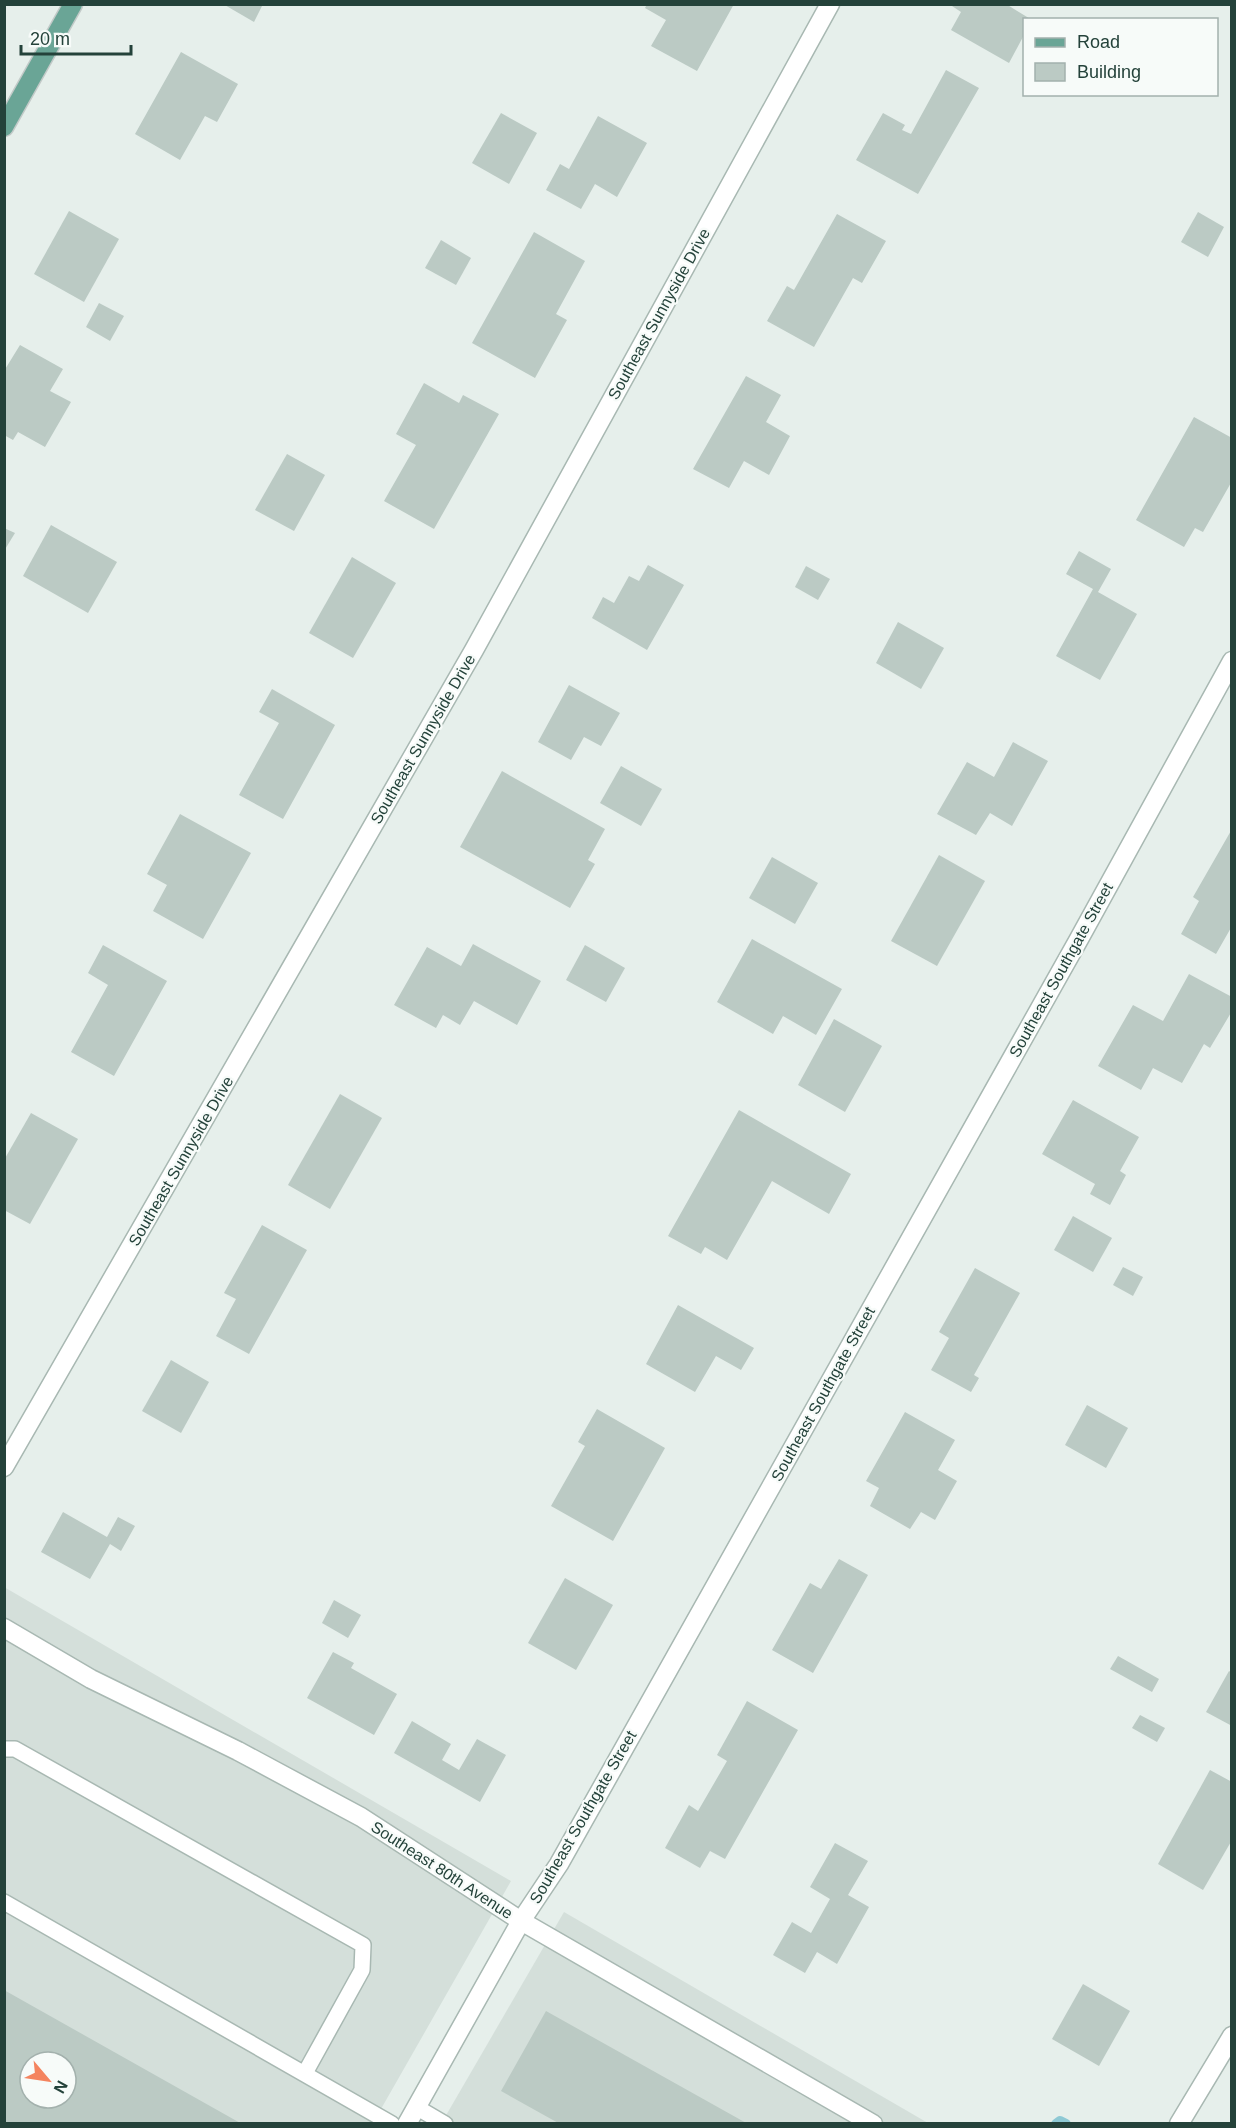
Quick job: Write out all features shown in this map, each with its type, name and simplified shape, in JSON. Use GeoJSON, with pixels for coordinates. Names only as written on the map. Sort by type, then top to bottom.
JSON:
{"type":"FeatureCollection","features":[{"type":"Feature","properties":{"kind":"main road"},"geometry":{"type":"LineString","coordinates":[[4,127],[73,4]]}},
{"type":"Feature","properties":{"kind":"street","name":"Southeast Sunnyside Drive"},"geometry":{"type":"LineString","coordinates":[[4,1467],[474,650],[830,4]]}},
{"type":"Feature","properties":{"kind":"street","name":"Southeast Southgate Street"},"geometry":{"type":"LineString","coordinates":[[406,2124],[521,1921],[559,1864],[1079,939],[1232,660]]}},
{"type":"Feature","properties":{"kind":"street","name":"Southeast 80th Avenue"},"geometry":{"type":"LineString","coordinates":[[4,1628],[91,1679],[237,1751],[361,1817],[521,1921],[873,2124]]}},
{"type":"Feature","properties":{"kind":"street"},"geometry":{"type":"LineString","coordinates":[[1179,2124],[1232,2036]]}},
{"type":"Feature","properties":{"kind":"lane"},"geometry":{"type":"LineString","coordinates":[[4,1749],[15,1749],[363,1945],[362,1970],[305,2073]]}},
{"type":"Feature","properties":{"kind":"lane"},"geometry":{"type":"LineString","coordinates":[[4,1902],[392,2124]]}},
{"type":"Feature","properties":{"kind":"lane"},"geometry":{"type":"LineString","coordinates":[[416,2107],[445,2124]]}},
{"type":"Feature","properties":{"kind":"shaded area"},"geometry":{"type":"Polygon","coordinates":[[[4,1587],[511,1881],[373,2123],[5,2123],[4,1587]]]}},
{"type":"Feature","properties":{"kind":"shaded area"},"geometry":{"type":"Polygon","coordinates":[[[564,1912],[928,2123],[441,2124],[564,1912]]]}},
{"type":"Feature","properties":{"kind":"building"},"geometry":{"type":"Polygon","coordinates":[[[223,4],[263,4],[254,22],[223,4]]]}},
{"type":"Feature","properties":{"kind":"building"},"geometry":{"type":"Polygon","coordinates":[[[647,4],[734,4],[697,71],[651,46],[666,20],[645,8],[647,4]]]}},
{"type":"Feature","properties":{"kind":"building"},"geometry":{"type":"Polygon","coordinates":[[[949,4],[1006,4],[1029,18],[1023,18],[1023,37],[1009,63],[951,30],[961,12],[949,4]]]}},
{"type":"Feature","properties":{"kind":"building"},"geometry":{"type":"Polygon","coordinates":[[[181,52],[238,84],[217,122],[205,116],[180,160],[135,134],[181,52]]]}},
{"type":"Feature","properties":{"kind":"building"},"geometry":{"type":"Polygon","coordinates":[[[946,70],[979,88],[918,194],[856,160],[883,113],[905,125],[902,130],[911,134],[946,70]]]}},
{"type":"Feature","properties":{"kind":"building"},"geometry":{"type":"Polygon","coordinates":[[[501,113],[537,133],[509,184],[472,163],[501,113]]]}},
{"type":"Feature","properties":{"kind":"building"},"geometry":{"type":"Polygon","coordinates":[[[598,116],[647,143],[617,197],[595,184],[581,209],[546,190],[560,164],[569,169],[598,116]]]}},
{"type":"Feature","properties":{"kind":"building"},"geometry":{"type":"Polygon","coordinates":[[[69,211],[119,239],[84,302],[34,274],[69,211]]]}},
{"type":"Feature","properties":{"kind":"building"},"geometry":{"type":"Polygon","coordinates":[[[1198,212],[1224,227],[1208,257],[1181,242],[1198,212]]]}},
{"type":"Feature","properties":{"kind":"building"},"geometry":{"type":"Polygon","coordinates":[[[837,214],[886,241],[862,283],[853,278],[814,347],[767,321],[787,286],[794,290],[837,214]]]}},
{"type":"Feature","properties":{"kind":"building"},"geometry":{"type":"Polygon","coordinates":[[[534,232],[585,261],[556,314],[567,320],[535,378],[472,343],[534,232]]]}},
{"type":"Feature","properties":{"kind":"building"},"geometry":{"type":"Polygon","coordinates":[[[441,240],[471,258],[456,285],[425,268],[441,240]]]}},
{"type":"Feature","properties":{"kind":"building"},"geometry":{"type":"Polygon","coordinates":[[[99,303],[124,316],[110,341],[86,327],[99,303]]]}},
{"type":"Feature","properties":{"kind":"building"},"geometry":{"type":"Polygon","coordinates":[[[20,345],[63,369],[50,391],[71,402],[45,447],[18,432],[13,440],[4,435],[4,371],[20,345]]]}},
{"type":"Feature","properties":{"kind":"building"},"geometry":{"type":"Polygon","coordinates":[[[746,376],[781,395],[766,422],[790,436],[769,475],[744,461],[729,488],[693,469],[746,376]]]}},
{"type":"Feature","properties":{"kind":"building"},"geometry":{"type":"Polygon","coordinates":[[[424,383],[459,403],[463,395],[499,414],[434,529],[384,501],[416,445],[396,434],[424,383]]]}},
{"type":"Feature","properties":{"kind":"building"},"geometry":{"type":"Polygon","coordinates":[[[1194,417],[1232,438],[1232,481],[1203,532],[1195,528],[1184,547],[1136,520],[1194,417]]]}},
{"type":"Feature","properties":{"kind":"building"},"geometry":{"type":"Polygon","coordinates":[[[287,454],[325,475],[294,531],[255,510],[287,454]]]}},
{"type":"Feature","properties":{"kind":"building"},"geometry":{"type":"Polygon","coordinates":[[[51,525],[117,562],[88,613],[23,576],[51,525]]]}},
{"type":"Feature","properties":{"kind":"building"},"geometry":{"type":"Polygon","coordinates":[[[4,528],[15,533],[4,551],[4,528]]]}},
{"type":"Feature","properties":{"kind":"building"},"geometry":{"type":"Polygon","coordinates":[[[1079,551],[1111,569],[1098,592],[1137,614],[1100,680],[1056,656],[1093,589],[1066,574],[1079,551]]]}},
{"type":"Feature","properties":{"kind":"building"},"geometry":{"type":"Polygon","coordinates":[[[352,557],[396,583],[353,658],[309,633],[352,557]]]}},
{"type":"Feature","properties":{"kind":"building"},"geometry":{"type":"Polygon","coordinates":[[[648,565],[684,585],[647,650],[592,618],[603,597],[614,603],[629,576],[639,581],[648,565]]]}},
{"type":"Feature","properties":{"kind":"building"},"geometry":{"type":"Polygon","coordinates":[[[806,566],[830,579],[818,600],[795,587],[806,566]]]}},
{"type":"Feature","properties":{"kind":"building"},"geometry":{"type":"Polygon","coordinates":[[[898,622],[944,648],[921,689],[876,663],[898,622]]]}},
{"type":"Feature","properties":{"kind":"building"},"geometry":{"type":"Polygon","coordinates":[[[569,685],[620,713],[601,746],[584,737],[571,760],[538,742],[569,685]]]}},
{"type":"Feature","properties":{"kind":"building"},"geometry":{"type":"Polygon","coordinates":[[[272,689],[335,725],[283,819],[239,795],[279,723],[259,712],[272,689]]]}},
{"type":"Feature","properties":{"kind":"building"},"geometry":{"type":"Polygon","coordinates":[[[1013,742],[1048,761],[1012,826],[990,813],[976,835],[937,814],[967,762],[994,777],[1013,742]]]}},
{"type":"Feature","properties":{"kind":"building"},"geometry":{"type":"Polygon","coordinates":[[[621,766],[662,789],[641,826],[600,803],[621,766]]]}},
{"type":"Feature","properties":{"kind":"building"},"geometry":{"type":"Polygon","coordinates":[[[502,771],[605,829],[588,860],[595,864],[570,908],[460,847],[502,771]]]}},
{"type":"Feature","properties":{"kind":"building"},"geometry":{"type":"Polygon","coordinates":[[[180,814],[251,853],[203,939],[153,911],[167,885],[147,874],[180,814]]]}},
{"type":"Feature","properties":{"kind":"building"},"geometry":{"type":"Polygon","coordinates":[[[1232,829],[1232,926],[1216,954],[1181,934],[1199,901],[1193,897],[1232,829]]]}},
{"type":"Feature","properties":{"kind":"building"},"geometry":{"type":"Polygon","coordinates":[[[939,855],[985,881],[937,966],[891,941],[939,855]]]}},
{"type":"Feature","properties":{"kind":"building"},"geometry":{"type":"Polygon","coordinates":[[[772,857],[818,883],[795,924],[749,898],[772,857]]]}},
{"type":"Feature","properties":{"kind":"building"},"geometry":{"type":"Polygon","coordinates":[[[752,939],[842,989],[816,1035],[783,1016],[773,1034],[717,1002],[752,939]]]}},
{"type":"Feature","properties":{"kind":"building"},"geometry":{"type":"Polygon","coordinates":[[[473,944],[541,981],[517,1025],[474,1001],[460,1025],[443,1015],[436,1028],[394,1005],[427,947],[461,966],[473,944]]]}},
{"type":"Feature","properties":{"kind":"building"},"geometry":{"type":"Polygon","coordinates":[[[103,945],[167,981],[114,1076],[71,1052],[108,985],[88,973],[103,945]]]}},
{"type":"Feature","properties":{"kind":"building"},"geometry":{"type":"Polygon","coordinates":[[[585,945],[625,968],[606,1002],[566,980],[585,945]]]}},
{"type":"Feature","properties":{"kind":"building"},"geometry":{"type":"Polygon","coordinates":[[[1189,974],[1232,997],[1232,1011],[1210,1048],[1204,1044],[1182,1083],[1153,1068],[1141,1090],[1098,1066],[1133,1005],[1163,1021],[1189,974]]]}},
{"type":"Feature","properties":{"kind":"building"},"geometry":{"type":"Polygon","coordinates":[[[834,1019],[882,1046],[845,1112],[798,1085],[834,1019]]]}},
{"type":"Feature","properties":{"kind":"building"},"geometry":{"type":"Polygon","coordinates":[[[340,1094],[382,1118],[330,1209],[288,1185],[340,1094]]]}},
{"type":"Feature","properties":{"kind":"building"},"geometry":{"type":"Polygon","coordinates":[[[1073,1100],[1139,1137],[1120,1171],[1126,1175],[1110,1205],[1090,1194],[1095,1184],[1042,1154],[1073,1100]]]}},
{"type":"Feature","properties":{"kind":"building"},"geometry":{"type":"Polygon","coordinates":[[[739,1110],[851,1174],[829,1214],[772,1181],[727,1260],[705,1247],[701,1254],[668,1236],[739,1110]]]}},
{"type":"Feature","properties":{"kind":"building"},"geometry":{"type":"Polygon","coordinates":[[[31,1113],[78,1139],[30,1224],[4,1210],[4,1160],[31,1113]]]}},
{"type":"Feature","properties":{"kind":"building"},"geometry":{"type":"Polygon","coordinates":[[[1073,1216],[1112,1238],[1093,1272],[1054,1250],[1073,1216]]]}},
{"type":"Feature","properties":{"kind":"building"},"geometry":{"type":"Polygon","coordinates":[[[262,1225],[307,1250],[249,1354],[216,1336],[236,1299],[224,1293],[262,1225]]]}},
{"type":"Feature","properties":{"kind":"building"},"geometry":{"type":"Polygon","coordinates":[[[1123,1267],[1143,1277],[1133,1296],[1113,1285],[1123,1267]]]}},
{"type":"Feature","properties":{"kind":"building"},"geometry":{"type":"Polygon","coordinates":[[[975,1268],[1020,1293],[974,1375],[979,1378],[971,1392],[931,1370],[949,1338],[939,1332],[975,1268]]]}},
{"type":"Feature","properties":{"kind":"building"},"geometry":{"type":"Polygon","coordinates":[[[678,1305],[754,1348],[741,1370],[716,1356],[695,1392],[646,1364],[678,1305]]]}},
{"type":"Feature","properties":{"kind":"building"},"geometry":{"type":"Polygon","coordinates":[[[171,1360],[209,1382],[181,1433],[142,1411],[171,1360]]]}},
{"type":"Feature","properties":{"kind":"building"},"geometry":{"type":"Polygon","coordinates":[[[1087,1405],[1128,1428],[1106,1468],[1065,1445],[1087,1405]]]}},
{"type":"Feature","properties":{"kind":"building"},"geometry":{"type":"Polygon","coordinates":[[[597,1409],[665,1448],[613,1541],[551,1506],[585,1446],[578,1442],[597,1409]]]}},
{"type":"Feature","properties":{"kind":"building"},"geometry":{"type":"Polygon","coordinates":[[[905,1412],[955,1440],[938,1470],[957,1481],[935,1520],[921,1512],[910,1529],[870,1506],[879,1488],[866,1481],[905,1412]]]}},
{"type":"Feature","properties":{"kind":"building"},"geometry":{"type":"Polygon","coordinates":[[[63,1512],[107,1537],[118,1517],[135,1526],[121,1551],[110,1544],[90,1579],[41,1552],[63,1512]]]}},
{"type":"Feature","properties":{"kind":"building"},"geometry":{"type":"Polygon","coordinates":[[[839,1559],[868,1575],[813,1673],[772,1650],[810,1583],[821,1589],[839,1559]]]}},
{"type":"Feature","properties":{"kind":"building"},"geometry":{"type":"Polygon","coordinates":[[[565,1578],[613,1605],[576,1670],[528,1643],[565,1578]]]}},
{"type":"Feature","properties":{"kind":"building"},"geometry":{"type":"Polygon","coordinates":[[[334,1600],[361,1615],[348,1638],[322,1623],[334,1600]]]}},
{"type":"Feature","properties":{"kind":"building"},"geometry":{"type":"Polygon","coordinates":[[[333,1652],[354,1663],[351,1668],[397,1694],[374,1735],[307,1698],[333,1652]]]}},
{"type":"Feature","properties":{"kind":"building"},"geometry":{"type":"Polygon","coordinates":[[[1118,1656],[1159,1679],[1152,1692],[1110,1669],[1118,1656]]]}},
{"type":"Feature","properties":{"kind":"building"},"geometry":{"type":"Polygon","coordinates":[[[1229,1671],[1232,1673],[1232,1726],[1206,1712],[1229,1671]]]}},
{"type":"Feature","properties":{"kind":"building"},"geometry":{"type":"Polygon","coordinates":[[[747,1701],[798,1730],[725,1859],[710,1851],[700,1868],[665,1848],[689,1805],[698,1811],[727,1761],[717,1755],[747,1701]]]}},
{"type":"Feature","properties":{"kind":"building"},"geometry":{"type":"Polygon","coordinates":[[[1140,1715],[1165,1728],[1157,1742],[1132,1728],[1140,1715]]]}},
{"type":"Feature","properties":{"kind":"building"},"geometry":{"type":"Polygon","coordinates":[[[412,1721],[451,1744],[442,1760],[459,1770],[477,1739],[506,1755],[480,1802],[394,1753],[412,1721]]]}},
{"type":"Feature","properties":{"kind":"building"},"geometry":{"type":"Polygon","coordinates":[[[1210,1770],[1232,1782],[1232,1840],[1203,1890],[1158,1864],[1210,1770]]]}},
{"type":"Feature","properties":{"kind":"building"},"geometry":{"type":"Polygon","coordinates":[[[835,1843],[868,1861],[848,1895],[869,1907],[837,1964],[817,1952],[805,1973],[773,1955],[792,1922],[811,1933],[830,1899],[810,1887],[835,1843]]]}},
{"type":"Feature","properties":{"kind":"building"},"geometry":{"type":"Polygon","coordinates":[[[1083,1984],[1130,2011],[1099,2066],[1052,2039],[1083,1984]]]}},
{"type":"Feature","properties":{"kind":"building"},"geometry":{"type":"Polygon","coordinates":[[[4,1990],[242,2124],[4,2124],[4,1990]]]}},
{"type":"Feature","properties":{"kind":"building"},"geometry":{"type":"Polygon","coordinates":[[[546,2011],[748,2124],[560,2124],[501,2091],[546,2011]]]}},
{"type":"Feature","properties":{"kind":"waterway"},"geometry":{"type":"LineString","coordinates":[[1056,2124],[1060,2121],[1066,2124]]}}]}
